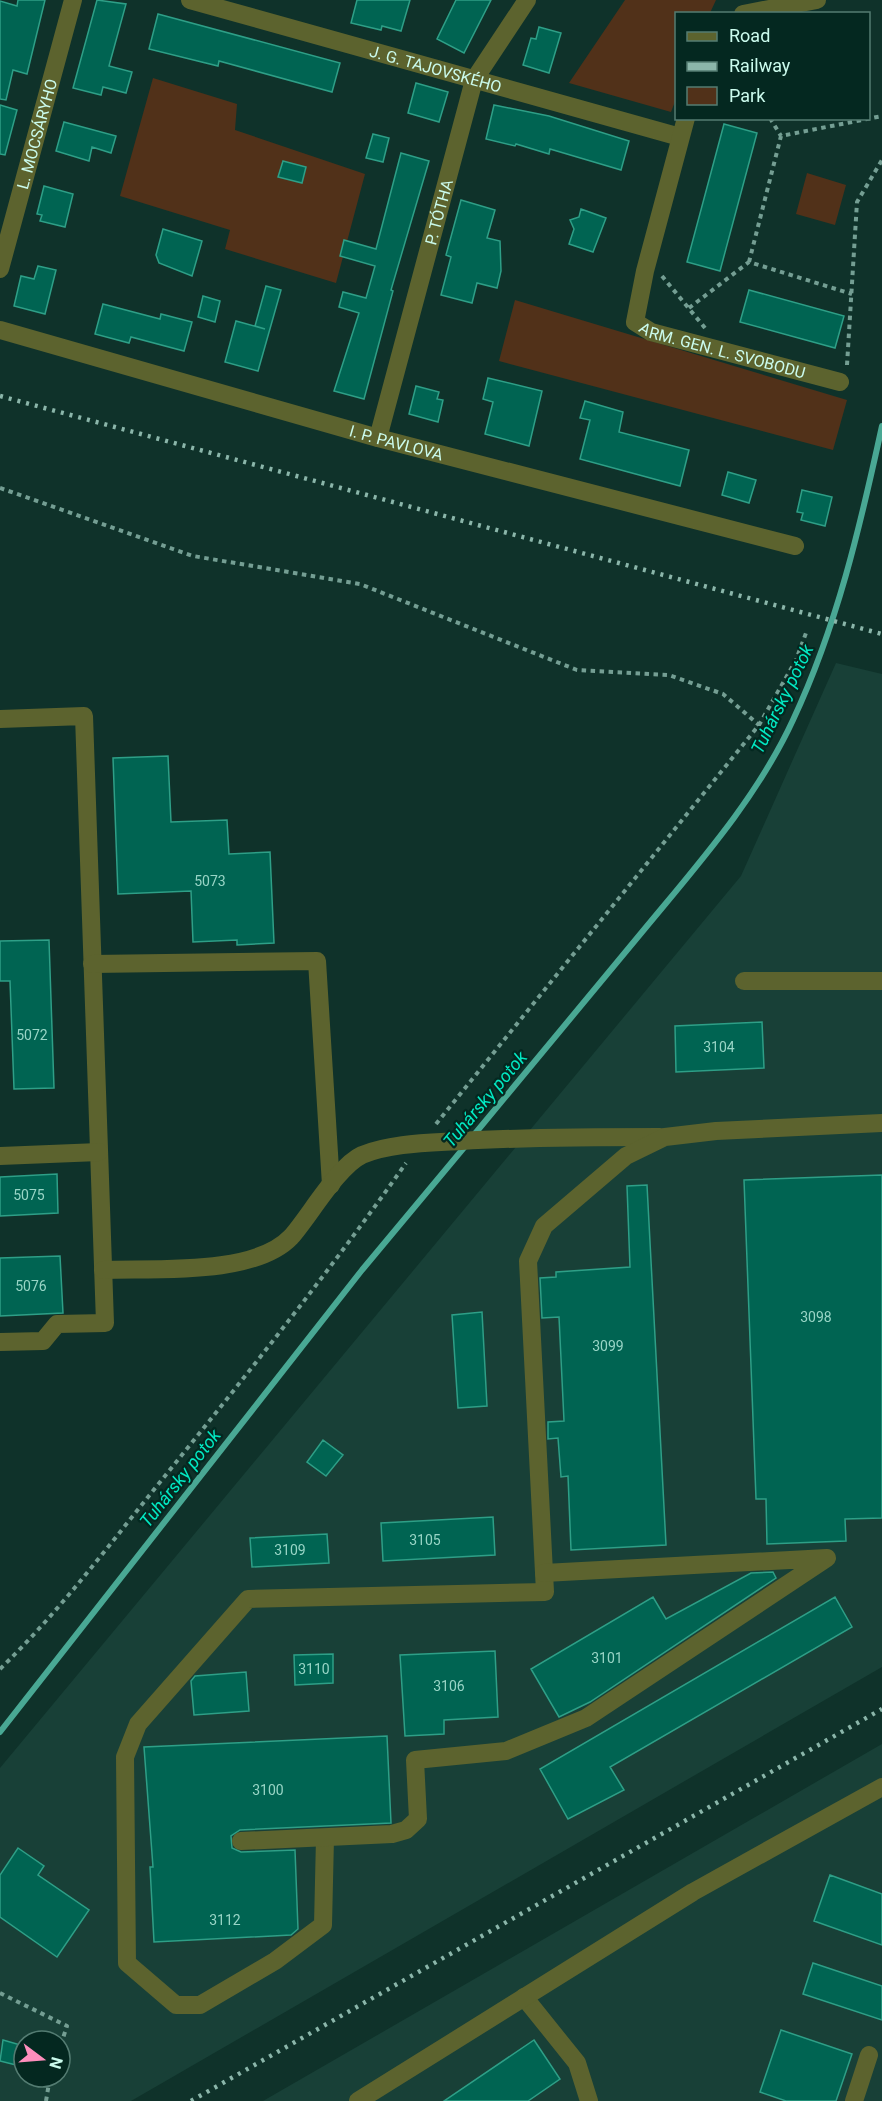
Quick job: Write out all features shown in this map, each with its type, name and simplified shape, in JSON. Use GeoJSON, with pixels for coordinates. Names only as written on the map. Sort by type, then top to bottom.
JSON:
{"type":"FeatureCollection","features":[{"type":"Feature","properties":{"kind":"street","name":"L. MOCSÁRYHO"},"geometry":{"type":"LineString","coordinates":[[0,269],[73,0]]}},
{"type":"Feature","properties":{"kind":"street","name":"J. G. TAJOVSKÉHO"},"geometry":{"type":"LineString","coordinates":[[190,0],[680,137]]}},
{"type":"Feature","properties":{"kind":"street","name":"P. TÓTHA"},"geometry":{"type":"LineString","coordinates":[[378,438],[474,80],[527,0]]}},
{"type":"Feature","properties":{"kind":"street"},"geometry":{"type":"LineString","coordinates":[[754,12],[817,0]]}},
{"type":"Feature","properties":{"kind":"street","name":"ARM. GEN. L. SVOBODU"},"geometry":{"type":"LineString","coordinates":[[685,120],[646,266],[636,322],[651,332],[840,382]]}},
{"type":"Feature","properties":{"kind":"street","name":"I. P. PAVLOVA"},"geometry":{"type":"LineString","coordinates":[[0,330],[378,438],[795,546]]}},
{"type":"Feature","properties":{"kind":"street"},"geometry":{"type":"LineString","coordinates":[[0,718],[84,716],[105,1323],[57,1324],[43,1341],[0,1342]]}},
{"type":"Feature","properties":{"kind":"street"},"geometry":{"type":"LineString","coordinates":[[93,963],[317,961],[331,1185]]}},
{"type":"Feature","properties":{"kind":"street"},"geometry":{"type":"LineString","coordinates":[[744,981],[882,981]]}},
{"type":"Feature","properties":{"kind":"street"},"geometry":{"type":"LineString","coordinates":[[103,1270],[232,1264],[265,1256],[290,1238],[331,1185],[360,1156],[379,1150],[437,1142],[533,1136],[665,1137],[716,1131],[882,1123]]}},
{"type":"Feature","properties":{"kind":"street"},"geometry":{"type":"LineString","coordinates":[[325,1838],[323,1925],[275,1961],[200,2005],[176,2005],[126,1963],[125,1757],[138,1724],[248,1599],[545,1592],[528,1261],[544,1226],[626,1156],[665,1137]]}},
{"type":"Feature","properties":{"kind":"street"},"geometry":{"type":"LineString","coordinates":[[0,1156],[99,1152]]}},
{"type":"Feature","properties":{"kind":"street"},"geometry":{"type":"LineString","coordinates":[[241,1841],[392,1834],[406,1830],[418,1819],[415,1761],[506,1751],[586,1718],[827,1558],[544,1572]]}},
{"type":"Feature","properties":{"kind":"street"},"geometry":{"type":"LineString","coordinates":[[358,2101],[380,2096],[524,1997],[693,1892],[882,1787]]}},
{"type":"Feature","properties":{"kind":"street"},"geometry":{"type":"LineString","coordinates":[[524,1997],[577,2063],[589,2101]]}},
{"type":"Feature","properties":{"kind":"street"},"geometry":{"type":"LineString","coordinates":[[854,2101],[869,2055]]}},
{"type":"Feature","properties":{"kind":"path"},"geometry":{"type":"LineString","coordinates":[[689,308],[749,262],[781,136],[771,120]]}},
{"type":"Feature","properties":{"kind":"path"},"geometry":{"type":"LineString","coordinates":[[781,136],[862,120]]}},
{"type":"Feature","properties":{"kind":"path"},"geometry":{"type":"LineString","coordinates":[[840,382],[847,372],[857,202],[882,160]]}},
{"type":"Feature","properties":{"kind":"path"},"geometry":{"type":"LineString","coordinates":[[749,262],[852,294]]}},
{"type":"Feature","properties":{"kind":"path"},"geometry":{"type":"LineString","coordinates":[[646,266],[664,277],[709,333],[710,348]]}},
{"type":"Feature","properties":{"kind":"path"},"geometry":{"type":"LineString","coordinates":[[0,488],[193,556],[360,584],[577,670],[669,675],[723,694],[759,725]]}},
{"type":"Feature","properties":{"kind":"path"},"geometry":{"type":"LineString","coordinates":[[0,1993],[67,2026],[66,2029]]}},
{"type":"Feature","properties":{"kind":"shaded area"},"geometry":{"type":"Polygon","coordinates":[[[836,663],[882,674],[882,1667],[131,2101],[0,2101],[0,1768],[741,876],[836,663]]]}},
{"type":"Feature","properties":{"kind":"shaded area"},"geometry":{"type":"Polygon","coordinates":[[[882,1744],[882,2101],[263,2101],[882,1744]]]}},
{"type":"Feature","properties":{"kind":"green space"},"geometry":{"type":"Polygon","coordinates":[[[625,0],[716,0],[710,12],[675,12],[675,102],[671,112],[569,83],[625,0]]]}},
{"type":"Feature","properties":{"kind":"green space"},"geometry":{"type":"Polygon","coordinates":[[[153,78],[237,104],[235,130],[365,174],[336,283],[225,249],[230,230],[120,196],[153,78]]]}},
{"type":"Feature","properties":{"kind":"green space"},"geometry":{"type":"Polygon","coordinates":[[[807,173],[846,185],[835,225],[796,214],[807,173]]]}},
{"type":"Feature","properties":{"kind":"green space"},"geometry":{"type":"Polygon","coordinates":[[[515,300],[847,400],[833,450],[499,361],[515,300]]]}},
{"type":"Feature","properties":{"kind":"building"},"geometry":{"type":"Polygon","coordinates":[[[18,0],[45,0],[27,74],[13,70],[6,100],[0,99],[0,1],[17,6],[18,0]]]}},
{"type":"Feature","properties":{"kind":"building"},"geometry":{"type":"Polygon","coordinates":[[[97,0],[126,4],[109,66],[132,72],[126,93],[103,87],[101,95],[73,88],[97,0]]]}},
{"type":"Feature","properties":{"kind":"building"},"geometry":{"type":"Polygon","coordinates":[[[357,0],[410,0],[401,31],[382,26],[381,30],[351,23],[357,0]]]}},
{"type":"Feature","properties":{"kind":"building"},"geometry":{"type":"Polygon","coordinates":[[[456,0],[491,0],[464,53],[437,39],[456,0]]]}},
{"type":"Feature","properties":{"kind":"building"},"geometry":{"type":"Polygon","coordinates":[[[158,14],[340,63],[332,92],[219,61],[218,66],[149,49],[158,14]]]}},
{"type":"Feature","properties":{"kind":"building"},"geometry":{"type":"Polygon","coordinates":[[[539,27],[561,33],[549,73],[523,65],[531,38],[536,39],[539,27]]]}},
{"type":"Feature","properties":{"kind":"building"},"geometry":{"type":"Polygon","coordinates":[[[416,83],[448,92],[439,122],[408,113],[416,83]]]}},
{"type":"Feature","properties":{"kind":"building"},"geometry":{"type":"Polygon","coordinates":[[[0,105],[17,110],[5,155],[0,154],[0,105]]]}},
{"type":"Feature","properties":{"kind":"building"},"geometry":{"type":"Polygon","coordinates":[[[494,105],[549,116],[629,141],[621,170],[550,149],[549,154],[516,144],[515,146],[486,139],[494,105]]]}},
{"type":"Feature","properties":{"kind":"building"},"geometry":{"type":"Polygon","coordinates":[[[64,122],[116,136],[111,153],[92,147],[89,161],[56,151],[64,122]]]}},
{"type":"Feature","properties":{"kind":"building"},"geometry":{"type":"Polygon","coordinates":[[[724,124],[757,133],[720,271],[687,262],[724,124]]]}},
{"type":"Feature","properties":{"kind":"building"},"geometry":{"type":"Polygon","coordinates":[[[373,134],[389,138],[383,162],[366,158],[373,134]]]}},
{"type":"Feature","properties":{"kind":"building"},"geometry":{"type":"Polygon","coordinates":[[[401,153],[429,161],[391,290],[393,291],[364,399],[334,391],[359,313],[339,307],[343,292],[366,298],[375,266],[340,256],[344,240],[376,249],[401,153]]]}},
{"type":"Feature","properties":{"kind":"building"},"geometry":{"type":"Polygon","coordinates":[[[283,161],[306,167],[302,183],[278,177],[283,161]]]}},
{"type":"Feature","properties":{"kind":"building"},"geometry":{"type":"Polygon","coordinates":[[[44,186],[73,194],[65,227],[40,221],[42,215],[37,214],[44,186]]]}},
{"type":"Feature","properties":{"kind":"building"},"geometry":{"type":"Polygon","coordinates":[[[461,200],[495,210],[487,238],[500,241],[501,271],[497,288],[477,283],[472,303],[441,295],[451,257],[446,255],[461,200]]]}},
{"type":"Feature","properties":{"kind":"building"},"geometry":{"type":"Polygon","coordinates":[[[581,209],[606,218],[593,252],[569,244],[574,229],[570,220],[579,217],[581,209]]]}},
{"type":"Feature","properties":{"kind":"building"},"geometry":{"type":"Polygon","coordinates":[[[163,229],[202,241],[192,276],[159,263],[156,255],[163,229]]]}},
{"type":"Feature","properties":{"kind":"building"},"geometry":{"type":"Polygon","coordinates":[[[38,266],[56,270],[45,314],[14,306],[21,276],[34,279],[38,266]]]}},
{"type":"Feature","properties":{"kind":"building"},"geometry":{"type":"Polygon","coordinates":[[[266,286],[281,290],[258,371],[225,362],[236,321],[265,329],[255,326],[266,286]]]}},
{"type":"Feature","properties":{"kind":"building"},"geometry":{"type":"Polygon","coordinates":[[[749,290],[844,316],[835,348],[740,322],[749,290]]]}},
{"type":"Feature","properties":{"kind":"building"},"geometry":{"type":"Polygon","coordinates":[[[203,296],[220,301],[215,322],[198,317],[203,296]]]}},
{"type":"Feature","properties":{"kind":"building"},"geometry":{"type":"Polygon","coordinates":[[[103,304],[160,319],[161,314],[192,322],[184,351],[131,337],[129,343],[95,334],[103,304]]]}},
{"type":"Feature","properties":{"kind":"building"},"geometry":{"type":"Polygon","coordinates":[[[488,378],[542,391],[529,446],[485,434],[493,402],[483,399],[488,378]]]}},
{"type":"Feature","properties":{"kind":"building"},"geometry":{"type":"Polygon","coordinates":[[[416,386],[439,392],[437,399],[443,400],[438,422],[409,414],[416,386]]]}},
{"type":"Feature","properties":{"kind":"building"},"geometry":{"type":"Polygon","coordinates":[[[585,401],[623,412],[619,432],[689,450],[680,486],[580,459],[590,420],[580,418],[585,401]]]}},
{"type":"Feature","properties":{"kind":"building"},"geometry":{"type":"Polygon","coordinates":[[[728,472],[756,480],[749,503],[722,495],[728,472]]]}},
{"type":"Feature","properties":{"kind":"building"},"geometry":{"type":"Polygon","coordinates":[[[802,490],[832,497],[825,526],[801,520],[803,513],[797,512],[802,490]]]}},
{"type":"Feature","properties":{"kind":"building"},"geometry":{"type":"Polygon","coordinates":[[[168,756],[171,822],[227,820],[229,854],[270,852],[274,943],[237,945],[237,940],[193,942],[191,891],[118,894],[113,758],[168,756]]]}},
{"type":"Feature","properties":{"kind":"building"},"geometry":{"type":"Polygon","coordinates":[[[49,940],[54,1088],[14,1089],[10,981],[0,981],[0,941],[49,940]]]}},
{"type":"Feature","properties":{"kind":"building"},"geometry":{"type":"Polygon","coordinates":[[[762,1022],[764,1068],[676,1072],[675,1026],[762,1022]]]}},
{"type":"Feature","properties":{"kind":"building"},"geometry":{"type":"Polygon","coordinates":[[[57,1174],[58,1213],[0,1216],[0,1177],[57,1174]]]}},
{"type":"Feature","properties":{"kind":"building"},"geometry":{"type":"Polygon","coordinates":[[[882,1175],[882,1518],[845,1519],[846,1541],[767,1544],[766,1499],[756,1499],[744,1180],[882,1175]]]}},
{"type":"Feature","properties":{"kind":"building"},"geometry":{"type":"Polygon","coordinates":[[[647,1185],[666,1545],[571,1550],[568,1476],[561,1477],[558,1438],[548,1439],[548,1422],[564,1421],[559,1317],[542,1318],[540,1278],[556,1277],[556,1272],[630,1267],[627,1186],[647,1185]]]}},
{"type":"Feature","properties":{"kind":"building"},"geometry":{"type":"Polygon","coordinates":[[[60,1256],[63,1313],[0,1316],[0,1258],[60,1256]]]}},
{"type":"Feature","properties":{"kind":"building"},"geometry":{"type":"Polygon","coordinates":[[[482,1312],[487,1406],[458,1408],[452,1315],[482,1312]]]}},
{"type":"Feature","properties":{"kind":"building"},"geometry":{"type":"Polygon","coordinates":[[[323,1440],[343,1455],[326,1476],[307,1462],[323,1440]]]}},
{"type":"Feature","properties":{"kind":"building"},"geometry":{"type":"Polygon","coordinates":[[[493,1517],[495,1555],[383,1561],[381,1523],[493,1517]]]}},
{"type":"Feature","properties":{"kind":"building"},"geometry":{"type":"Polygon","coordinates":[[[327,1534],[329,1563],[252,1567],[250,1538],[327,1534]]]}},
{"type":"Feature","properties":{"kind":"building"},"geometry":{"type":"Polygon","coordinates":[[[773,1572],[776,1578],[590,1702],[559,1717],[531,1669],[653,1597],[666,1619],[751,1573],[773,1572]]]}},
{"type":"Feature","properties":{"kind":"building"},"geometry":{"type":"Polygon","coordinates":[[[835,1597],[852,1627],[610,1767],[624,1790],[568,1819],[540,1769],[835,1597]]]}},
{"type":"Feature","properties":{"kind":"building"},"geometry":{"type":"Polygon","coordinates":[[[495,1651],[498,1717],[444,1720],[444,1734],[405,1736],[400,1655],[495,1651]]]}},
{"type":"Feature","properties":{"kind":"building"},"geometry":{"type":"Polygon","coordinates":[[[333,1654],[333,1683],[295,1685],[294,1655],[333,1654]]]}},
{"type":"Feature","properties":{"kind":"building"},"geometry":{"type":"Polygon","coordinates":[[[246,1672],[249,1711],[194,1715],[191,1681],[195,1676],[246,1672]]]}},
{"type":"Feature","properties":{"kind":"building"},"geometry":{"type":"Polygon","coordinates":[[[387,1736],[391,1823],[240,1830],[231,1836],[232,1848],[241,1852],[295,1850],[298,1929],[291,1935],[154,1942],[150,1867],[153,1867],[144,1747],[387,1736]]]}},
{"type":"Feature","properties":{"kind":"building"},"geometry":{"type":"Polygon","coordinates":[[[18,1848],[44,1866],[38,1875],[89,1910],[57,1957],[0,1917],[0,1875],[18,1848]]]}},
{"type":"Feature","properties":{"kind":"building"},"geometry":{"type":"Polygon","coordinates":[[[830,1875],[882,1894],[882,1945],[814,1921],[830,1875]]]}},
{"type":"Feature","properties":{"kind":"building"},"geometry":{"type":"Polygon","coordinates":[[[813,1963],[882,1986],[882,2020],[803,1994],[813,1963]]]}},
{"type":"Feature","properties":{"kind":"building"},"geometry":{"type":"Polygon","coordinates":[[[781,2030],[852,2054],[836,2101],[786,2101],[760,2092],[781,2030]]]}},
{"type":"Feature","properties":{"kind":"building"},"geometry":{"type":"Polygon","coordinates":[[[3,2040],[12,2043],[12,2064],[0,2061],[3,2040]]]}},
{"type":"Feature","properties":{"kind":"building"},"geometry":{"type":"Polygon","coordinates":[[[534,2040],[560,2079],[528,2101],[444,2101],[534,2040]]]}},
{"type":"Feature","properties":{"kind":"waterway","name":"Tuhársky potok"},"geometry":{"type":"LineString","coordinates":[[473,1136],[727,828],[779,748],[809,685],[835,612],[856,539],[882,426]]}},
{"type":"Feature","properties":{"kind":"waterway","name":"Tuhársky potok"},"geometry":{"type":"LineString","coordinates":[[0,1732],[362,1270],[467,1144]]}},
{"type":"Feature","properties":{"kind":"railway"},"geometry":{"type":"LineString","coordinates":[[0,396],[882,634]]}},
{"type":"Feature","properties":{"kind":"railway"},"geometry":{"type":"LineString","coordinates":[[191,2101],[882,1709]]}}]}
